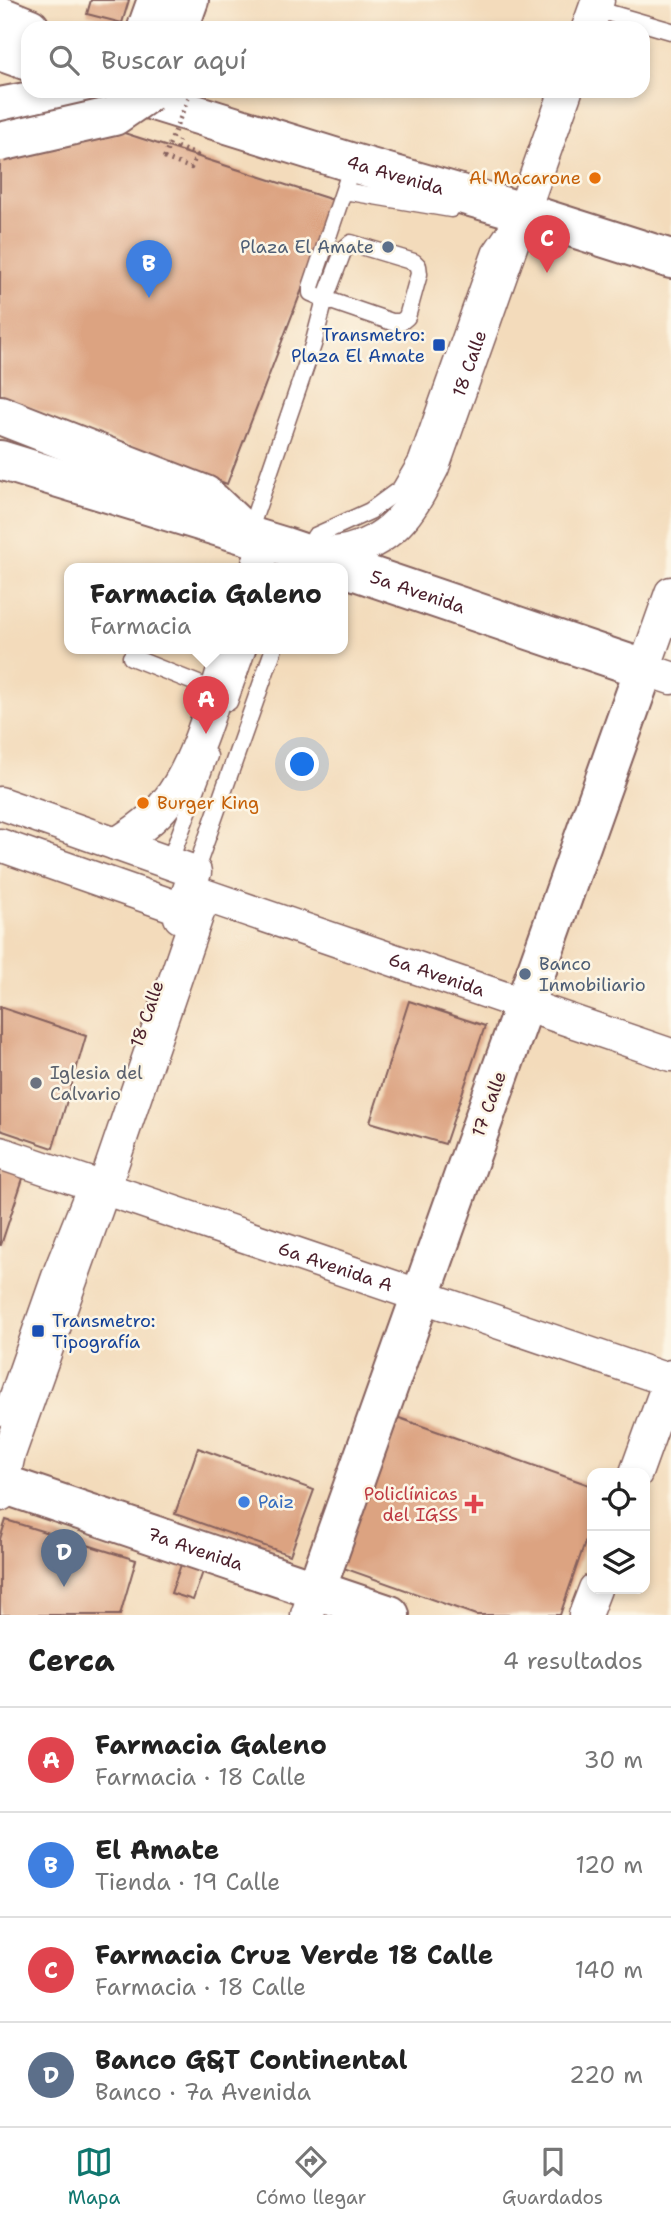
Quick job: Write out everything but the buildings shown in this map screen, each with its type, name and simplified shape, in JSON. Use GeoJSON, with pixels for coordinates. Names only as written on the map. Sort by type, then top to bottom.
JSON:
{"type":"FeatureCollection","features":[{"type":"Feature","properties":{"kind":"main road"},"geometry":{"type":"LineString","coordinates":[[150,21],[157,0]]}},
{"type":"Feature","properties":{"kind":"main road"},"geometry":{"type":"LineString","coordinates":[[182,21],[189,0]]}},
{"type":"Feature","properties":{"kind":"main road"},"geometry":{"type":"LineString","coordinates":[[0,16],[21,24]]}},
{"type":"Feature","properties":{"kind":"main road"},"geometry":{"type":"LineString","coordinates":[[0,51],[21,58]]}},
{"type":"Feature","properties":{"kind":"main road"},"geometry":{"type":"LineString","coordinates":[[0,107],[48,98]]}},
{"type":"Feature","properties":{"kind":"main road","name":"4a Avenida"},"geometry":{"type":"LineString","coordinates":[[139,98],[348,177],[523,212],[671,260]]}},
{"type":"Feature","properties":{"kind":"main road"},"geometry":{"type":"LineString","coordinates":[[0,142],[114,116],[140,98]]}},
{"type":"Feature","properties":{"kind":"main road"},"geometry":{"type":"LineString","coordinates":[[0,415],[205,495],[278,553]]}},
{"type":"Feature","properties":{"kind":"main road","name":"5a Avenida"},"geometry":{"type":"LineString","coordinates":[[0,460],[310,563]]}},
{"type":"Feature","properties":{"kind":"main road","name":"5a Avenida"},"geometry":{"type":"LineString","coordinates":[[348,575],[657,673]]}},
{"type":"Feature","properties":{"kind":"main road","name":"17 Calle"},"geometry":{"type":"LineString","coordinates":[[311,1602],[524,1005],[657,673]]}},
{"type":"Feature","properties":{"kind":"main road","name":"7a Avenida"},"geometry":{"type":"LineString","coordinates":[[1,1487],[311,1602],[390,1615]]}},
{"type":"Feature","properties":{"kind":"street","name":"18 Calle"},"geometry":{"type":"LineString","coordinates":[[278,553],[350,550],[385,535],[412,508],[433,467],[564,98]]}},
{"type":"Feature","properties":{"kind":"street","name":"17 Calle"},"geometry":{"type":"LineString","coordinates":[[657,673],[671,593]]}},
{"type":"Feature","properties":{"kind":"street"},"geometry":{"type":"LineString","coordinates":[[116,844],[150,820],[166,804],[180,782],[204,728],[228,654]]}},
{"type":"Feature","properties":{"kind":"street","name":"6a Avenida"},"geometry":{"type":"LineString","coordinates":[[0,803],[116,844],[188,885]]}},
{"type":"Feature","properties":{"kind":"street","name":"6a Avenida"},"geometry":{"type":"LineString","coordinates":[[0,845],[188,885],[671,1055]]}},
{"type":"Feature","properties":{"kind":"street","name":"18 Calle"},"geometry":{"type":"LineString","coordinates":[[1,1487],[9,1454],[188,885]]}},
{"type":"Feature","properties":{"kind":"street","name":"6a Avenida A"},"geometry":{"type":"LineString","coordinates":[[0,1153],[670,1379]]}},
{"type":"Feature","properties":{"kind":"street"},"geometry":{"type":"LineString","coordinates":[[638,1468],[670,1379]]}},
{"type":"Feature","properties":{"kind":"street"},"geometry":{"type":"LineString","coordinates":[[585,1615],[593,1594]]}},
{"type":"Feature","properties":{"kind":"lane"},"geometry":{"type":"LineString","coordinates":[[594,12],[630,21]]}},
{"type":"Feature","properties":{"kind":"lane"},"geometry":{"type":"LineString","coordinates":[[650,26],[671,31]]}},
{"type":"Feature","properties":{"kind":"lane"},"geometry":{"type":"LineString","coordinates":[[278,553],[313,345],[325,299],[344,249],[351,243],[414,262],[418,266],[419,274],[407,317],[401,322],[391,323],[325,299],[311,293],[348,177]]}},
{"type":"Feature","properties":{"kind":"lane","name":"18 Calle"},"geometry":{"type":"LineString","coordinates":[[188,885],[246,654]]}},
{"type":"Feature","properties":{"kind":"lane","name":"18 Calle"},"geometry":{"type":"LineString","coordinates":[[188,885],[272,654]]}},
{"type":"Feature","properties":{"kind":"lane"},"geometry":{"type":"LineString","coordinates":[[131,657],[216,691]]}},
{"type":"Feature","properties":{"kind":"lane","name":"18 Calle"},"geometry":{"type":"LineString","coordinates":[[0,1418],[53,1267],[95,1185]]}},
{"type":"Feature","properties":{"kind":"path"},"geometry":{"type":"LineString","coordinates":[[177,147],[197,155],[191,168],[164,158],[188,98]]}},
{"type":"Feature","properties":{"kind":"place","name":"Al Macarone"},"geometry":{"type":"Point","coordinates":[595,178]}},
{"type":"Feature","properties":{"kind":"place","name":"Plaza El Amate"},"geometry":{"type":"Point","coordinates":[388,247]}},
{"type":"Feature","properties":{"kind":"place","name":"Farmacia Cruz Verde 18 Calle"},"geometry":{"type":"Point","coordinates":[547,273]}},
{"type":"Feature","properties":{"kind":"place","name":"El Amate"},"geometry":{"type":"Point","coordinates":[149,298]}},
{"type":"Feature","properties":{"kind":"place","name":"Transmetro: Plaza El Amate"},"geometry":{"type":"Point","coordinates":[439,345]}},
{"type":"Feature","properties":{"kind":"place","name":"Farmacia Galeno"},"geometry":{"type":"Point","coordinates":[206,734]}},
{"type":"Feature","properties":{"kind":"place","name":"Burger King"},"geometry":{"type":"Point","coordinates":[143,803]}},
{"type":"Feature","properties":{"kind":"place","name":"Banco Inmobiliario"},"geometry":{"type":"Point","coordinates":[525,974]}},
{"type":"Feature","properties":{"kind":"place","name":"Iglesia del Calvario"},"geometry":{"type":"Point","coordinates":[36,1083]}},
{"type":"Feature","properties":{"kind":"place","name":"Transmetro: Tipografía"},"geometry":{"type":"Point","coordinates":[38,1331]}},
{"type":"Feature","properties":{"kind":"place","name":"Paiz"},"geometry":{"type":"Point","coordinates":[244,1502]}},
{"type":"Feature","properties":{"kind":"place","name":"Policlínicas del IGSS"},"geometry":{"type":"Point","coordinates":[474,1504]}},
{"type":"Feature","properties":{"kind":"place","name":"Banco G&T Continental"},"geometry":{"type":"Point","coordinates":[64,1587]}}]}
